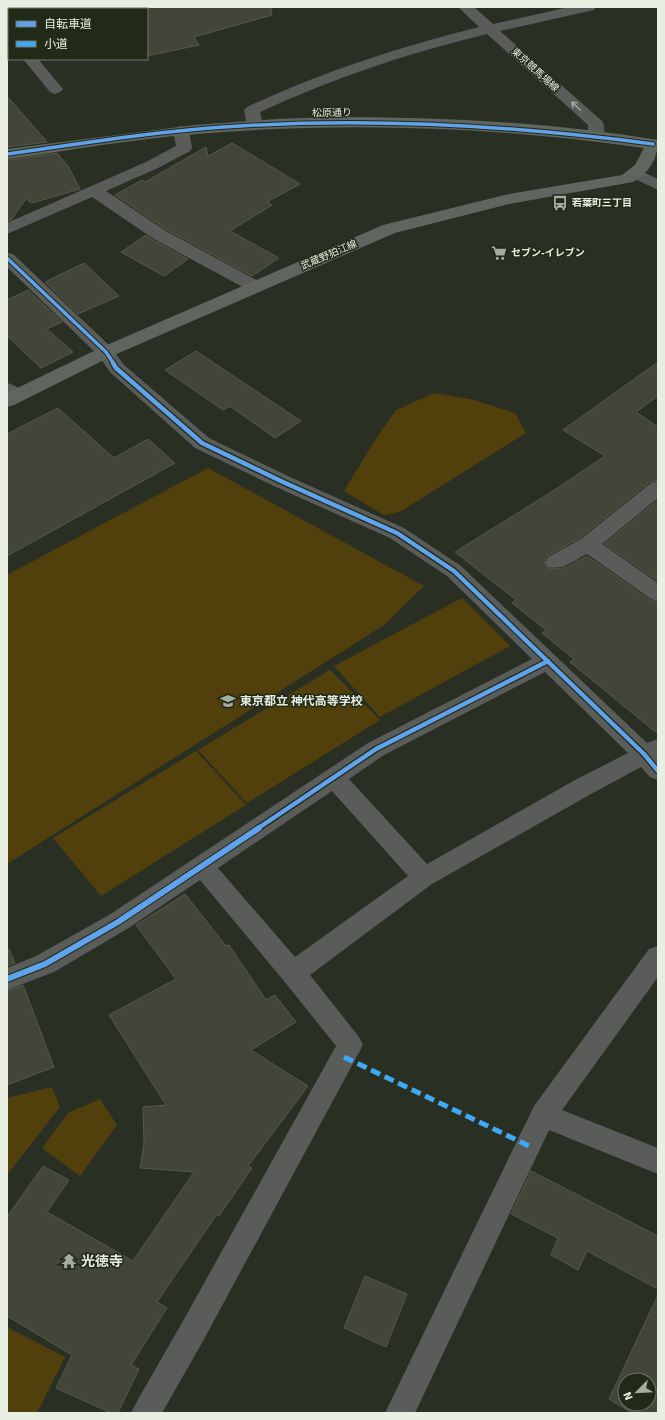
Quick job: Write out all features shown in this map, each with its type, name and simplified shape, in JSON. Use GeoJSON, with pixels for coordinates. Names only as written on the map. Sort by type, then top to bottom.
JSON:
{"type":"FeatureCollection","features":[{"type":"Feature","properties":{"kind":"main road","name":"松原通り"},"geometry":{"type":"LineString","coordinates":[[7,154],[132,136],[180,131],[255,125],[324,122],[428,122],[499,126],[655,144]]}},
{"type":"Feature","properties":{"kind":"main road"},"geometry":{"type":"LineString","coordinates":[[637,174],[644,166],[655,144]]}},
{"type":"Feature","properties":{"kind":"main road","name":"武蔵野狛江線"},"geometry":{"type":"LineString","coordinates":[[10,395],[389,229],[509,199],[603,184],[627,179],[637,174]]}},
{"type":"Feature","properties":{"kind":"street"},"geometry":{"type":"LineString","coordinates":[[22,8],[36,7]]}},
{"type":"Feature","properties":{"kind":"street","name":"東京競馬場線"},"geometry":{"type":"LineString","coordinates":[[465,7],[596,124],[596,136]]}},
{"type":"Feature","properties":{"kind":"street"},"geometry":{"type":"LineString","coordinates":[[255,125],[252,110],[284,94],[385,57],[489,29],[589,7]]}},
{"type":"Feature","properties":{"kind":"street"},"geometry":{"type":"LineString","coordinates":[[31,60],[55,89]]}},
{"type":"Feature","properties":{"kind":"street"},"geometry":{"type":"LineString","coordinates":[[7,229],[152,165],[184,148],[180,131]]}},
{"type":"Feature","properties":{"kind":"street"},"geometry":{"type":"LineString","coordinates":[[637,174],[658,185]]}},
{"type":"Feature","properties":{"kind":"street"},"geometry":{"type":"LineString","coordinates":[[94,191],[160,235],[256,287]]}},
{"type":"Feature","properties":{"kind":"street"},"geometry":{"type":"LineString","coordinates":[[7,258],[106,352],[116,368],[202,443],[290,485],[397,533],[454,571],[548,661],[653,757],[424,877],[292,973]]}},
{"type":"Feature","properties":{"kind":"street"},"geometry":{"type":"LineString","coordinates":[[555,562],[588,544],[658,488]]}},
{"type":"Feature","properties":{"kind":"street"},"geometry":{"type":"LineString","coordinates":[[588,544],[658,594]]}},
{"type":"Feature","properties":{"kind":"street"},"geometry":{"type":"LineString","coordinates":[[7,979],[45,964],[118,922],[376,749],[548,661]]}},
{"type":"Feature","properties":{"kind":"street"},"geometry":{"type":"LineString","coordinates":[[334,778],[424,877]]}},
{"type":"Feature","properties":{"kind":"street"},"geometry":{"type":"LineString","coordinates":[[146,1413],[193,1331],[350,1045],[202,866]]}},
{"type":"Feature","properties":{"kind":"street"},"geometry":{"type":"LineString","coordinates":[[400,1413],[543,1115],[658,957]]}},
{"type":"Feature","properties":{"kind":"street"},"geometry":{"type":"LineString","coordinates":[[543,1115],[658,1160]]}},
{"type":"Feature","properties":{"kind":"shaded area"},"geometry":{"type":"Polygon","coordinates":[[[434,393],[474,400],[515,413],[526,433],[400,512],[384,515],[344,491],[375,440],[396,410],[434,393]]]}},
{"type":"Feature","properties":{"kind":"shaded area"},"geometry":{"type":"Polygon","coordinates":[[[208,468],[424,586],[384,625],[7,864],[7,575],[208,468]]]}},
{"type":"Feature","properties":{"kind":"shaded area"},"geometry":{"type":"Polygon","coordinates":[[[462,598],[510,646],[380,717],[334,666],[462,598]]]}},
{"type":"Feature","properties":{"kind":"shaded area"},"geometry":{"type":"Polygon","coordinates":[[[330,670],[380,720],[247,803],[198,750],[330,670]]]}},
{"type":"Feature","properties":{"kind":"shaded area"},"geometry":{"type":"Polygon","coordinates":[[[196,751],[246,805],[101,896],[53,838],[196,751]]]}},
{"type":"Feature","properties":{"kind":"shaded area"},"geometry":{"type":"Polygon","coordinates":[[[52,1087],[60,1107],[7,1175],[7,1098],[52,1087]]]}},
{"type":"Feature","properties":{"kind":"shaded area"},"geometry":{"type":"Polygon","coordinates":[[[100,1099],[117,1125],[80,1176],[42,1148],[68,1113],[100,1099]]]}},
{"type":"Feature","properties":{"kind":"shaded area"},"geometry":{"type":"Polygon","coordinates":[[[7,1327],[65,1357],[37,1413],[7,1413],[7,1327]]]}},
{"type":"Feature","properties":{"kind":"building"},"geometry":{"type":"Polygon","coordinates":[[[271,7],[272,15],[194,37],[199,45],[148,56],[147,8],[271,7]]]}},
{"type":"Feature","properties":{"kind":"building"},"geometry":{"type":"Polygon","coordinates":[[[7,96],[47,142],[7,147],[7,96]]]}},
{"type":"Feature","properties":{"kind":"building"},"geometry":{"type":"Polygon","coordinates":[[[232,143],[300,184],[267,202],[272,205],[230,231],[279,258],[252,276],[167,230],[115,195],[142,180],[145,182],[206,147],[208,156],[232,143]]]}},
{"type":"Feature","properties":{"kind":"building"},"geometry":{"type":"Polygon","coordinates":[[[57,153],[68,166],[80,189],[32,203],[26,199],[11,220],[7,221],[7,160],[57,153]]]}},
{"type":"Feature","properties":{"kind":"building"},"geometry":{"type":"Polygon","coordinates":[[[146,235],[188,259],[164,276],[121,252],[146,235]]]}},
{"type":"Feature","properties":{"kind":"building"},"geometry":{"type":"Polygon","coordinates":[[[84,263],[119,296],[78,314],[45,282],[84,263]]]}},
{"type":"Feature","properties":{"kind":"building"},"geometry":{"type":"Polygon","coordinates":[[[28,290],[62,322],[47,329],[73,352],[41,368],[7,336],[7,300],[28,290]]]}},
{"type":"Feature","properties":{"kind":"building"},"geometry":{"type":"Polygon","coordinates":[[[196,351],[301,421],[275,438],[230,406],[223,410],[165,370],[196,351]]]}},
{"type":"Feature","properties":{"kind":"building"},"geometry":{"type":"Polygon","coordinates":[[[658,362],[658,396],[636,412],[658,427],[658,480],[650,482],[580,538],[547,556],[544,561],[548,568],[558,569],[569,566],[587,556],[650,600],[658,603],[658,734],[570,662],[574,659],[542,633],[546,630],[512,603],[516,600],[455,552],[553,491],[605,456],[563,430],[658,362]]]}},
{"type":"Feature","properties":{"kind":"building"},"geometry":{"type":"Polygon","coordinates":[[[58,408],[114,458],[148,439],[175,463],[7,556],[7,434],[58,408]]]}},
{"type":"Feature","properties":{"kind":"building"},"geometry":{"type":"Polygon","coordinates":[[[658,500],[658,581],[604,544],[658,500]]]}},
{"type":"Feature","properties":{"kind":"building"},"geometry":{"type":"Polygon","coordinates":[[[185,894],[226,946],[229,945],[266,1000],[275,995],[296,1022],[251,1050],[308,1086],[248,1166],[252,1168],[219,1216],[217,1214],[157,1302],[167,1308],[131,1365],[139,1369],[118,1413],[111,1413],[56,1388],[72,1355],[7,1316],[7,1217],[43,1166],[69,1180],[47,1212],[133,1261],[194,1172],[140,1168],[144,1144],[143,1107],[166,1105],[109,1015],[176,979],[136,925],[185,894]]]}},
{"type":"Feature","properties":{"kind":"building"},"geometry":{"type":"Polygon","coordinates":[[[9,949],[15,963],[7,966],[7,950],[9,949]]]}},
{"type":"Feature","properties":{"kind":"building"},"geometry":{"type":"Polygon","coordinates":[[[23,985],[54,1067],[7,1085],[7,991],[23,985]]]}},
{"type":"Feature","properties":{"kind":"building"},"geometry":{"type":"Polygon","coordinates":[[[531,1171],[658,1236],[658,1289],[587,1251],[578,1270],[551,1255],[558,1238],[511,1214],[531,1171]]]}},
{"type":"Feature","properties":{"kind":"building"},"geometry":{"type":"Polygon","coordinates":[[[365,1276],[407,1294],[386,1347],[344,1328],[365,1276]]]}},
{"type":"Feature","properties":{"kind":"building"},"geometry":{"type":"Polygon","coordinates":[[[658,1295],[658,1413],[630,1412],[657,1412],[657,1372],[622,1372],[658,1295]]]}},
{"type":"Feature","properties":{"kind":"building"},"geometry":{"type":"Polygon","coordinates":[[[617,1382],[617,1404],[609,1399],[617,1382]]]}},
{"type":"Feature","properties":{"kind":"marked path"},"geometry":{"type":"LineString","coordinates":[[344,1057],[529,1146]]}},
{"type":"Feature","properties":{"kind":"cycle path"},"geometry":{"type":"LineString","coordinates":[[7,154],[197,129],[331,122],[385,122],[492,127],[546,131],[653,144]]}},
{"type":"Feature","properties":{"kind":"cycle path"},"geometry":{"type":"LineString","coordinates":[[7,258],[106,352],[116,368],[202,443],[283,482],[397,533],[454,571],[644,754],[658,771]]}},
{"type":"Feature","properties":{"kind":"cycle path"},"geometry":{"type":"LineString","coordinates":[[7,979],[45,964],[118,922],[376,749],[548,661]]}},
{"type":"Feature","properties":{"kind":"place","name":"若葉町三丁目"},"geometry":{"type":"Point","coordinates":[560,203]}},
{"type":"Feature","properties":{"kind":"place","name":"セブン-イレブン"},"geometry":{"type":"Point","coordinates":[499,253]}},
{"type":"Feature","properties":{"kind":"place","name":"東京都立 神代高等学校"},"geometry":{"type":"Point","coordinates":[228,701]}},
{"type":"Feature","properties":{"kind":"place","name":"光徳寺"},"geometry":{"type":"Point","coordinates":[69,1261]}}]}
